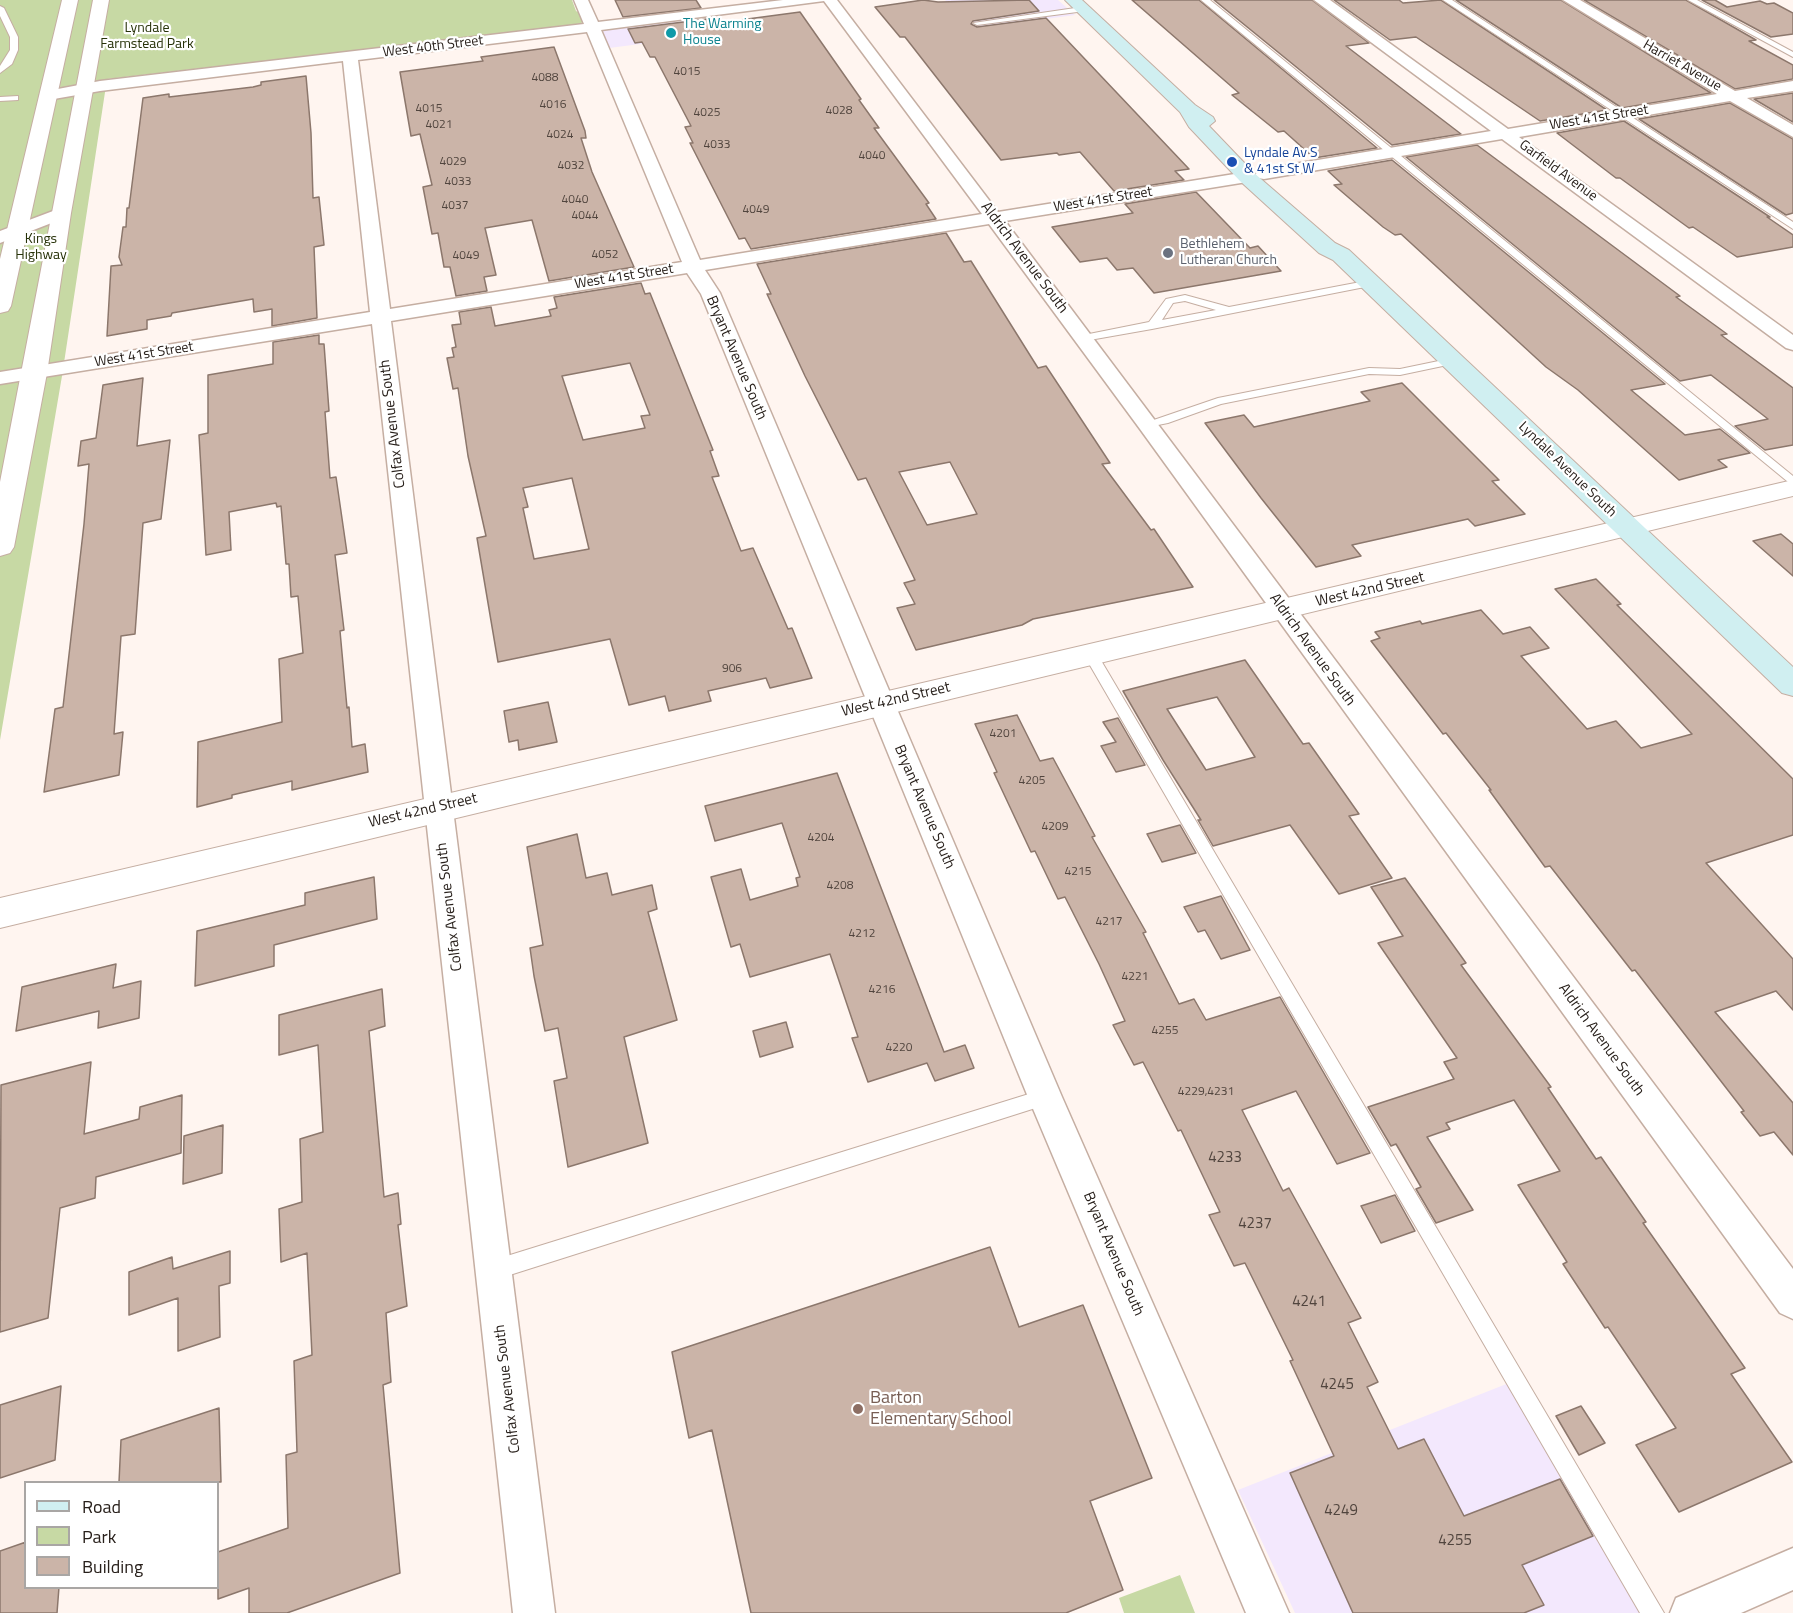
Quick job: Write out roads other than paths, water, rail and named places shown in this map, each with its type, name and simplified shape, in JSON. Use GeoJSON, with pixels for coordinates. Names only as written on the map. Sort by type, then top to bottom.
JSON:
{"type":"FeatureCollection","features":[{"type":"Feature","properties":{"kind":"main road","name":"Lyndale Avenue South"},"geometry":{"type":"LineString","coordinates":[[1078,4],[1188,109],[1196,123],[1256,176],[1327,248],[1341,255],[1371,283],[1793,685]]}},
{"type":"Feature","properties":{"kind":"street"},"geometry":{"type":"LineString","coordinates":[[0,306],[9,233],[48,95],[70,0]]}},
{"type":"Feature","properties":{"kind":"street"},"geometry":{"type":"LineString","coordinates":[[0,547],[35,373],[61,213],[101,0]]}},
{"type":"Feature","properties":{"kind":"street","name":"Bryant Avenue South"},"geometry":{"type":"LineString","coordinates":[[581,0],[694,266],[710,293],[1045,1097],[1268,1613]]}},
{"type":"Feature","properties":{"kind":"street","name":"West 40th Street"},"geometry":{"type":"LineString","coordinates":[[48,95],[100,86],[818,0]]}},
{"type":"Feature","properties":{"kind":"street","name":"Aldrich Avenue South"},"geometry":{"type":"LineString","coordinates":[[830,0],[1148,424],[1793,1300]]}},
{"type":"Feature","properties":{"kind":"street","name":"Garfield Avenue"},"geometry":{"type":"LineString","coordinates":[[1322,0],[1793,344]]}},
{"type":"Feature","properties":{"kind":"street","name":"Harriet Avenue"},"geometry":{"type":"LineString","coordinates":[[1570,0],[1793,132]]}},
{"type":"Feature","properties":{"kind":"street","name":"Colfax Avenue South"},"geometry":{"type":"LineString","coordinates":[[350,57],[534,1613]]}},
{"type":"Feature","properties":{"kind":"street","name":"West 41st Street"},"geometry":{"type":"LineString","coordinates":[[0,378],[1256,176],[1793,86]]}},
{"type":"Feature","properties":{"kind":"street"},"geometry":{"type":"LineString","coordinates":[[9,233],[61,213]]}},
{"type":"Feature","properties":{"kind":"street","name":"West 42nd Street"},"geometry":{"type":"LineString","coordinates":[[0,913],[1793,489]]}},
{"type":"Feature","properties":{"kind":"street"},"geometry":{"type":"LineString","coordinates":[[1691,1613],[1793,1569]]}},
{"type":"Feature","properties":{"kind":"lane"},"geometry":{"type":"LineString","coordinates":[[1205,0],[1793,482]]}},
{"type":"Feature","properties":{"kind":"lane"},"geometry":{"type":"LineString","coordinates":[[1447,0],[1793,226]]}},
{"type":"Feature","properties":{"kind":"lane"},"geometry":{"type":"LineString","coordinates":[[1692,0],[1793,55]]}},
{"type":"Feature","properties":{"kind":"lane"},"geometry":{"type":"LineString","coordinates":[[977,23],[1078,4]]}},
{"type":"Feature","properties":{"kind":"lane"},"geometry":{"type":"LineString","coordinates":[[0,8],[14,38],[14,50],[9,62],[0,71]]}},
{"type":"Feature","properties":{"kind":"lane"},"geometry":{"type":"LineString","coordinates":[[0,99],[15,98]]}},
{"type":"Feature","properties":{"kind":"lane"},"geometry":{"type":"LineString","coordinates":[[1084,338],[1210,315],[1225,309],[1371,283]]}},
{"type":"Feature","properties":{"kind":"lane"},"geometry":{"type":"LineString","coordinates":[[1152,326],[1170,301],[1185,298],[1225,309]]}},
{"type":"Feature","properties":{"kind":"lane"},"geometry":{"type":"LineString","coordinates":[[1148,424],[1168,420],[1218,401],[1369,371],[1400,372],[1453,361]]}},
{"type":"Feature","properties":{"kind":"lane"},"geometry":{"type":"LineString","coordinates":[[1091,655],[1653,1613]]}},
{"type":"Feature","properties":{"kind":"lane"},"geometry":{"type":"LineString","coordinates":[[494,1270],[1045,1097]]}},
{"type":"Feature","properties":{"kind":"place","name":"The Warming House"},"geometry":{"type":"Point","coordinates":[671,33]}},
{"type":"Feature","properties":{"kind":"place","name":"Lyndale Av S & 41st St W"},"geometry":{"type":"Point","coordinates":[1232,162]}},
{"type":"Feature","properties":{"kind":"place","name":"Bethlehem Lutheran Church"},"geometry":{"type":"Point","coordinates":[1168,253]}},
{"type":"Feature","properties":{"kind":"place","name":"Barton Elementary School"},"geometry":{"type":"Point","coordinates":[858,1409]}},
{"type":"Feature","properties":{"kind":"park label","name":"Lyndale Farmstead Park"},"geometry":{"type":"Point","coordinates":[147,38]}},
{"type":"Feature","properties":{"kind":"park label","name":"Kings Highway"},"geometry":{"type":"Point","coordinates":[41,248]}}]}
